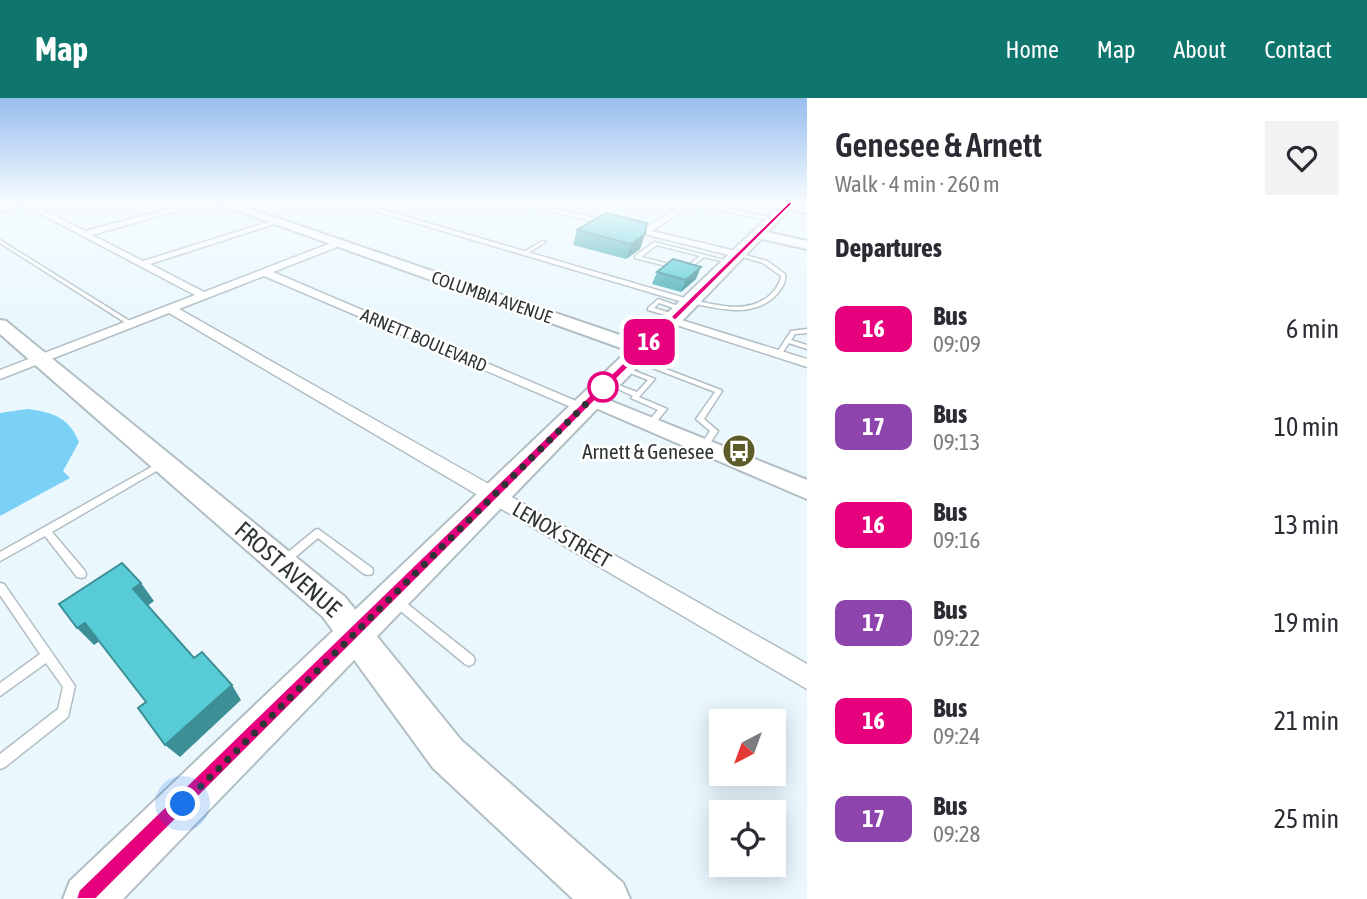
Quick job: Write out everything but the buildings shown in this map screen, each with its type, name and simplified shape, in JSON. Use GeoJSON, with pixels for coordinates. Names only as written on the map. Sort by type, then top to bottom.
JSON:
{"type":"FeatureCollection","features":[{"type":"Feature","properties":{"kind":"main road"},"geometry":{"type":"LineString","coordinates":[[88,899],[751,240]]}},
{"type":"Feature","properties":{"kind":"street"},"geometry":{"type":"LineString","coordinates":[[97,240],[204,296]]}},
{"type":"Feature","properties":{"kind":"street"},"geometry":{"type":"LineString","coordinates":[[142,264],[215,240]]}},
{"type":"Feature","properties":{"kind":"street","name":"COLUMBIA AVENUE"},"geometry":{"type":"LineString","coordinates":[[331,240],[632,359]]}},
{"type":"Feature","properties":{"kind":"street"},"geometry":{"type":"LineString","coordinates":[[481,240],[524,253],[807,363]]}},
{"type":"Feature","properties":{"kind":"street"},"geometry":{"type":"LineString","coordinates":[[676,240],[735,256]]}},
{"type":"Feature","properties":{"kind":"street"},"geometry":{"type":"LineString","coordinates":[[786,240],[807,245]]}},
{"type":"Feature","properties":{"kind":"street"},"geometry":{"type":"LineString","coordinates":[[0,375],[339,243]]}},
{"type":"Feature","properties":{"kind":"street","name":"ARNETT BOULEVARD"},"geometry":{"type":"LineString","coordinates":[[264,272],[594,396],[650,424],[807,490]]}},
{"type":"Feature","properties":{"kind":"street","name":"LENOX STREET"},"geometry":{"type":"LineString","coordinates":[[170,309],[807,677]]}},
{"type":"Feature","properties":{"kind":"street","name":"FROST AVENUE"},"geometry":{"type":"LineString","coordinates":[[0,325],[334,607],[356,632],[447,754],[607,899]]}},
{"type":"Feature","properties":{"kind":"lane"},"geometry":{"type":"LineString","coordinates":[[0,241],[131,324]]}},
{"type":"Feature","properties":{"kind":"lane"},"geometry":{"type":"LineString","coordinates":[[524,253],[544,242]]}},
{"type":"Feature","properties":{"kind":"lane"},"geometry":{"type":"LineString","coordinates":[[679,312],[744,309],[765,304],[784,280],[783,275],[765,262],[735,256],[703,255],[656,243],[637,257],[686,270],[703,255]]}},
{"type":"Feature","properties":{"kind":"lane"},"geometry":{"type":"LineString","coordinates":[[779,354],[793,332],[807,331]]}},
{"type":"Feature","properties":{"kind":"lane"},"geometry":{"type":"LineString","coordinates":[[787,341],[807,347]]}},
{"type":"Feature","properties":{"kind":"lane"},"geometry":{"type":"LineString","coordinates":[[632,359],[652,379],[635,398],[663,409],[650,424]]}},
{"type":"Feature","properties":{"kind":"lane"},"geometry":{"type":"LineString","coordinates":[[632,359],[719,391],[700,419],[714,431],[704,446]]}},
{"type":"Feature","properties":{"kind":"lane"},"geometry":{"type":"LineString","coordinates":[[594,396],[638,395]]}},
{"type":"Feature","properties":{"kind":"lane"},"geometry":{"type":"LineString","coordinates":[[0,557],[164,463]]}},
{"type":"Feature","properties":{"kind":"lane"},"geometry":{"type":"LineString","coordinates":[[46,531],[81,575]]}},
{"type":"Feature","properties":{"kind":"lane"},"geometry":{"type":"LineString","coordinates":[[282,562],[318,533],[368,571]]}},
{"type":"Feature","properties":{"kind":"lane"},"geometry":{"type":"LineString","coordinates":[[0,587],[68,686],[64,713],[0,762]]}},
{"type":"Feature","properties":{"kind":"lane"},"geometry":{"type":"LineString","coordinates":[[392,597],[469,660]]}},
{"type":"Feature","properties":{"kind":"lane"},"geometry":{"type":"LineString","coordinates":[[0,690],[47,656]]}},
{"type":"Feature","properties":{"kind":"shaded area"},"geometry":{"type":"Polygon","coordinates":[[[27,409],[59,417],[75,434],[79,442],[63,471],[70,478],[0,516],[0,413],[27,409]]]}},
{"type":"Feature","properties":{"kind":"bus line","name":"16"},"geometry":{"type":"LineString","coordinates":[[88,899],[752,240]]}},
{"type":"Feature","properties":{"kind":"place","name":"Arnett & Genesee"},"geometry":{"type":"Point","coordinates":[739,451]}},
{"type":"Feature","properties":{"kind":"route"},"geometry":{"type":"LineString","coordinates":[[183,804],[603,387]]}}]}
